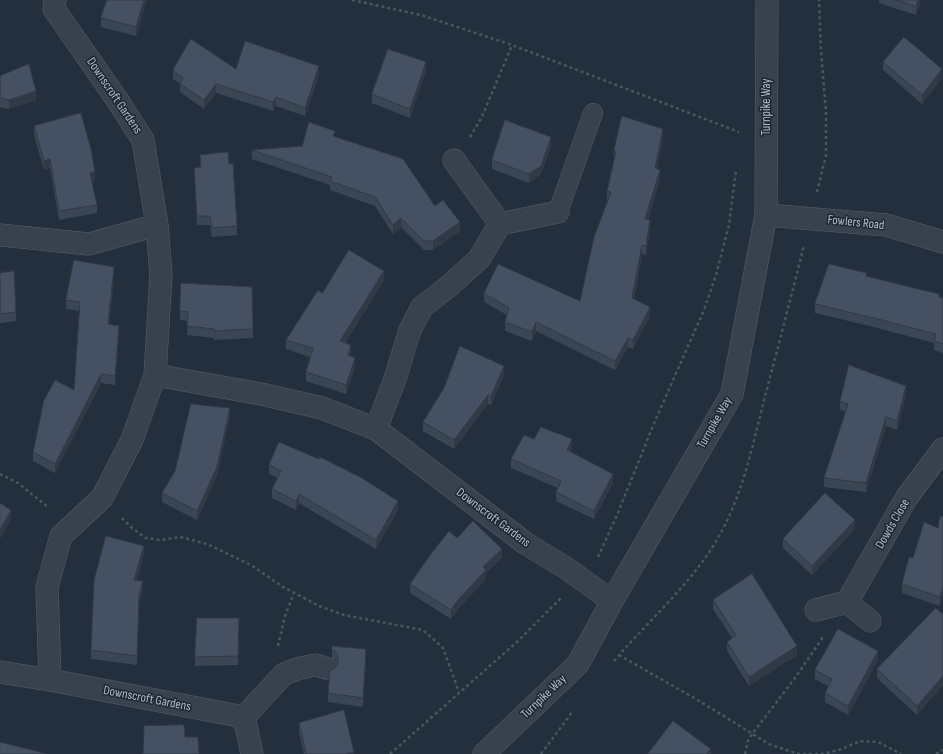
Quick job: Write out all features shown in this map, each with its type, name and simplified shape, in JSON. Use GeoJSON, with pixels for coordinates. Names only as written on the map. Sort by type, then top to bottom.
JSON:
{"type":"FeatureCollection","features":[{"type":"Feature","properties":{"kind":"street","name":"Downscroft Gardens"},"geometry":{"type":"LineString","coordinates":[[50,680],[47,587],[61,536],[102,498],[132,440],[155,375],[161,275],[157,225],[143,140],[116,98],[54,10],[56,0]]}},
{"type":"Feature","properties":{"kind":"street","name":"Turnpike Way"},"geometry":{"type":"LineString","coordinates":[[484,754],[578,664],[612,601],[732,394],[766,215],[767,0]]}},
{"type":"Feature","properties":{"kind":"street"},"geometry":{"type":"LineString","coordinates":[[454,160],[500,224]]}},
{"type":"Feature","properties":{"kind":"street"},"geometry":{"type":"LineString","coordinates":[[376,429],[395,379],[410,330],[422,307],[479,259],[500,224],[558,212]]}},
{"type":"Feature","properties":{"kind":"street","name":"Fowlers Road"},"geometry":{"type":"LineString","coordinates":[[766,215],[886,225],[943,242]]}},
{"type":"Feature","properties":{"kind":"street"},"geometry":{"type":"LineString","coordinates":[[0,236],[89,244],[157,225]]}},
{"type":"Feature","properties":{"kind":"street","name":"Downscroft Gardens"},"geometry":{"type":"LineString","coordinates":[[155,375],[261,394],[322,408],[376,429],[525,543],[566,568],[612,601]]}},
{"type":"Feature","properties":{"kind":"street","name":"Dowds Close"},"geometry":{"type":"LineString","coordinates":[[847,602],[907,497],[943,449]]}},
{"type":"Feature","properties":{"kind":"street"},"geometry":{"type":"LineString","coordinates":[[816,610],[847,602],[870,621]]}},
{"type":"Feature","properties":{"kind":"street"},"geometry":{"type":"LineString","coordinates":[[252,754],[244,717],[284,674],[300,668],[316,665],[326,668]]}},
{"type":"Feature","properties":{"kind":"street","name":"Downscroft Gardens"},"geometry":{"type":"LineString","coordinates":[[0,672],[50,680],[244,717]]}},
{"type":"Feature","properties":{"kind":"lane"},"geometry":{"type":"LineString","coordinates":[[558,212],[593,113]]}},
{"type":"Feature","properties":{"kind":"path"},"geometry":{"type":"LineString","coordinates":[[352,0],[421,15],[512,45],[740,132]]}},
{"type":"Feature","properties":{"kind":"path"},"geometry":{"type":"LineString","coordinates":[[467,140],[482,117],[512,45]]}},
{"type":"Feature","properties":{"kind":"path"},"geometry":{"type":"LineString","coordinates":[[739,138],[740,124]]}},
{"type":"Feature","properties":{"kind":"path"},"geometry":{"type":"LineString","coordinates":[[390,754],[518,641],[597,560],[655,421],[704,310],[716,275],[729,225],[737,165]]}},
{"type":"Feature","properties":{"kind":"path"},"geometry":{"type":"LineString","coordinates":[[0,474],[18,483],[71,527]]}},
{"type":"Feature","properties":{"kind":"path"},"geometry":{"type":"LineString","coordinates":[[102,498],[132,528],[146,538],[160,540],[180,537],[207,544],[251,565],[294,593],[319,606],[344,615],[423,630],[443,648],[459,692]]}},
{"type":"Feature","properties":{"kind":"path"},"geometry":{"type":"LineString","coordinates":[[277,648],[285,616],[294,593]]}},
{"type":"Feature","properties":{"kind":"path"},"geometry":{"type":"LineString","coordinates":[[745,754],[748,741],[752,734],[795,678],[847,602]]}},
{"type":"Feature","properties":{"kind":"path"},"geometry":{"type":"LineString","coordinates":[[619,655],[696,699],[769,744],[798,754],[823,754],[842,749],[860,741],[878,742],[901,754]]}},
{"type":"Feature","properties":{"kind":"path"},"geometry":{"type":"LineString","coordinates":[[936,754],[943,750]]}},
{"type":"Feature","properties":{"kind":"building"},"geometry":{"type":"Polygon","coordinates":[[[107,0],[144,0],[136,27],[101,18],[107,0]]]}},
{"type":"Feature","properties":{"kind":"building"},"geometry":{"type":"Polygon","coordinates":[[[897,0],[918,0],[916,6],[897,0]]]}},
{"type":"Feature","properties":{"kind":"building"},"geometry":{"type":"Polygon","coordinates":[[[904,37],[942,69],[922,95],[883,62],[904,37]]]}},
{"type":"Feature","properties":{"kind":"building"},"geometry":{"type":"Polygon","coordinates":[[[191,39],[236,69],[245,41],[319,66],[305,108],[276,97],[273,102],[216,84],[204,100],[180,84],[183,78],[173,70],[191,39]]]}},
{"type":"Feature","properties":{"kind":"building"},"geometry":{"type":"Polygon","coordinates":[[[388,49],[426,62],[410,109],[372,94],[388,49]]]}},
{"type":"Feature","properties":{"kind":"building"},"geometry":{"type":"Polygon","coordinates":[[[29,64],[36,91],[9,100],[0,98],[0,76],[29,64]]]}},
{"type":"Feature","properties":{"kind":"building"},"geometry":{"type":"Polygon","coordinates":[[[81,113],[91,149],[95,171],[90,173],[97,205],[59,211],[50,159],[44,161],[34,126],[81,113]]]}},
{"type":"Feature","properties":{"kind":"building"},"geometry":{"type":"Polygon","coordinates":[[[622,116],[663,129],[655,168],[660,170],[645,219],[650,220],[646,246],[642,245],[632,298],[650,307],[633,340],[628,338],[615,361],[536,322],[532,332],[505,322],[509,308],[484,293],[498,264],[580,301],[594,237],[611,192],[607,191],[622,116]]]}},
{"type":"Feature","properties":{"kind":"building"},"geometry":{"type":"Polygon","coordinates":[[[505,120],[551,137],[541,166],[529,174],[492,160],[505,120]]]}},
{"type":"Feature","properties":{"kind":"building"},"geometry":{"type":"Polygon","coordinates":[[[309,122],[335,131],[333,136],[403,159],[435,206],[443,200],[460,222],[433,241],[424,241],[401,218],[393,225],[375,197],[330,181],[332,177],[252,150],[302,146],[309,122]]]}},
{"type":"Feature","properties":{"kind":"building"},"geometry":{"type":"Polygon","coordinates":[[[228,152],[229,164],[233,163],[237,226],[212,228],[210,216],[197,216],[194,168],[201,167],[200,155],[228,152]]]}},
{"type":"Feature","properties":{"kind":"building"},"geometry":{"type":"Polygon","coordinates":[[[349,250],[384,271],[340,341],[351,345],[348,355],[355,358],[346,385],[306,372],[313,348],[286,340],[318,290],[322,293],[349,250]]]}},
{"type":"Feature","properties":{"kind":"building"},"geometry":{"type":"Polygon","coordinates":[[[74,260],[114,267],[108,324],[119,326],[115,376],[101,374],[55,464],[33,452],[44,400],[55,380],[74,390],[80,302],[66,300],[74,260]]]}},
{"type":"Feature","properties":{"kind":"building"},"geometry":{"type":"Polygon","coordinates":[[[829,264],[867,273],[866,276],[939,294],[939,297],[943,298],[943,344],[934,341],[936,334],[815,304],[829,264]]]}},
{"type":"Feature","properties":{"kind":"building"},"geometry":{"type":"Polygon","coordinates":[[[14,271],[16,312],[0,314],[0,273],[14,271]]]}},
{"type":"Feature","properties":{"kind":"building"},"geometry":{"type":"Polygon","coordinates":[[[181,283],[252,287],[253,329],[214,331],[214,329],[187,326],[188,312],[180,311],[181,283]]]}},
{"type":"Feature","properties":{"kind":"building"},"geometry":{"type":"Polygon","coordinates":[[[460,346],[504,366],[491,396],[488,395],[454,440],[423,422],[444,388],[460,346]]]}},
{"type":"Feature","properties":{"kind":"building"},"geometry":{"type":"Polygon","coordinates":[[[849,365],[906,386],[897,421],[886,417],[866,483],[824,478],[848,404],[840,402],[849,365]]]}},
{"type":"Feature","properties":{"kind":"building"},"geometry":{"type":"Polygon","coordinates":[[[191,404],[230,408],[217,467],[197,511],[162,493],[175,471],[191,404]]]}},
{"type":"Feature","properties":{"kind":"building"},"geometry":{"type":"Polygon","coordinates":[[[541,427],[572,439],[567,450],[613,474],[594,511],[556,492],[561,481],[511,459],[524,435],[534,439],[541,427]]]}},
{"type":"Feature","properties":{"kind":"building"},"geometry":{"type":"Polygon","coordinates":[[[279,442],[319,459],[320,457],[362,478],[398,501],[376,540],[299,494],[296,501],[272,489],[281,471],[269,465],[279,442]]]}},
{"type":"Feature","properties":{"kind":"building"},"geometry":{"type":"Polygon","coordinates":[[[825,493],[855,520],[812,566],[783,539],[825,493]]]}},
{"type":"Feature","properties":{"kind":"building"},"geometry":{"type":"Polygon","coordinates":[[[0,503],[11,510],[0,530],[0,503]]]}},
{"type":"Feature","properties":{"kind":"building"},"geometry":{"type":"Polygon","coordinates":[[[940,516],[943,517],[943,587],[940,597],[902,584],[909,557],[913,558],[924,522],[938,528],[940,516]]]}},
{"type":"Feature","properties":{"kind":"building"},"geometry":{"type":"Polygon","coordinates":[[[473,521],[502,549],[483,567],[486,570],[458,600],[451,610],[410,584],[449,531],[457,538],[473,521]]]}},
{"type":"Feature","properties":{"kind":"building"},"geometry":{"type":"Polygon","coordinates":[[[106,536],[144,546],[134,580],[143,581],[139,595],[137,656],[91,650],[94,580],[106,536]]]}},
{"type":"Feature","properties":{"kind":"building"},"geometry":{"type":"Polygon","coordinates":[[[752,574],[797,646],[749,677],[727,642],[736,635],[713,600],[752,574]]]}},
{"type":"Feature","properties":{"kind":"building"},"geometry":{"type":"Polygon","coordinates":[[[936,608],[943,614],[943,676],[917,706],[877,669],[936,608]]]}},
{"type":"Feature","properties":{"kind":"building"},"geometry":{"type":"Polygon","coordinates":[[[197,618],[239,618],[238,656],[195,657],[197,618]]]}},
{"type":"Feature","properties":{"kind":"building"},"geometry":{"type":"Polygon","coordinates":[[[838,629],[878,651],[848,706],[825,693],[832,679],[815,670],[838,629]]]}},
{"type":"Feature","properties":{"kind":"building"},"geometry":{"type":"Polygon","coordinates":[[[332,646],[366,649],[363,698],[328,693],[330,671],[335,668],[338,662],[338,656],[332,649],[332,646]]]}},
{"type":"Feature","properties":{"kind":"building"},"geometry":{"type":"Polygon","coordinates":[[[344,710],[354,752],[346,754],[306,754],[299,723],[344,710]]]}},
{"type":"Feature","properties":{"kind":"building"},"geometry":{"type":"Polygon","coordinates":[[[673,721],[711,749],[706,754],[648,754],[673,721]]]}},
{"type":"Feature","properties":{"kind":"building"},"geometry":{"type":"Polygon","coordinates":[[[184,725],[185,737],[198,737],[199,754],[143,754],[144,726],[184,725]]]}},
{"type":"Feature","properties":{"kind":"building"},"geometry":{"type":"Polygon","coordinates":[[[0,742],[48,754],[0,754],[0,742]]]}}]}
